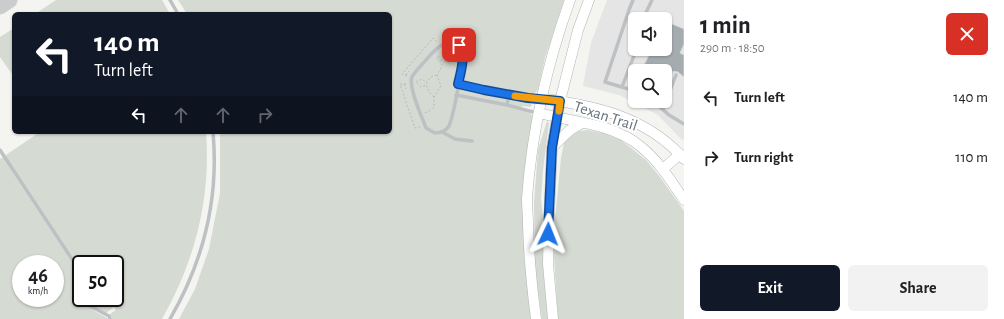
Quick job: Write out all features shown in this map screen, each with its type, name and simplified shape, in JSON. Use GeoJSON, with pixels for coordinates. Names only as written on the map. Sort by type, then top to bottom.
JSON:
{"type":"FeatureCollection","features":[{"type":"Feature","properties":{"kind":"main road"},"geometry":{"type":"LineString","coordinates":[[536,319],[530,269],[527,199],[532,150],[540,98],[557,35],[570,0]]}},
{"type":"Feature","properties":{"kind":"main road"},"geometry":{"type":"LineString","coordinates":[[552,319],[548,264],[552,148],[560,101],[578,30],[589,0]]}},
{"type":"Feature","properties":{"kind":"main road","name":"Texan Trail"},"geometry":{"type":"LineString","coordinates":[[540,98],[604,110],[630,119],[666,140],[683,154]]}},
{"type":"Feature","properties":{"kind":"main road","name":"Texan Trail"},"geometry":{"type":"LineString","coordinates":[[538,113],[605,128],[623,135],[639,145],[663,169],[684,200]]}},
{"type":"Feature","properties":{"kind":"main road"},"geometry":{"type":"LineString","coordinates":[[552,148],[570,130],[582,123]]}},
{"type":"Feature","properties":{"kind":"main road"},"geometry":{"type":"LineString","coordinates":[[663,169],[683,154]]}},
{"type":"Feature","properties":{"kind":"lane"},"geometry":{"type":"LineString","coordinates":[[170,0],[177,12]]}},
{"type":"Feature","properties":{"kind":"lane"},"geometry":{"type":"LineString","coordinates":[[628,89],[605,82],[633,0]]}},
{"type":"Feature","properties":{"kind":"lane"},"geometry":{"type":"LineString","coordinates":[[646,12],[652,0]]}},
{"type":"Feature","properties":{"kind":"lane"},"geometry":{"type":"LineString","coordinates":[[446,42],[454,42],[459,45],[462,50],[463,57],[458,84],[449,124],[446,130],[436,133],[426,128],[411,81],[415,73],[432,54],[446,42]]}},
{"type":"Feature","properties":{"kind":"lane"},"geometry":{"type":"LineString","coordinates":[[622,88],[634,56]]}},
{"type":"Feature","properties":{"kind":"lane"},"geometry":{"type":"LineString","coordinates":[[676,75],[663,109],[684,124]]}},
{"type":"Feature","properties":{"kind":"lane"},"geometry":{"type":"LineString","coordinates":[[458,84],[528,98],[540,98]]}},
{"type":"Feature","properties":{"kind":"lane"},"geometry":{"type":"LineString","coordinates":[[481,100],[484,90]]}},
{"type":"Feature","properties":{"kind":"lane"},"geometry":{"type":"LineString","coordinates":[[507,105],[509,94]]}},
{"type":"Feature","properties":{"kind":"lane"},"geometry":{"type":"LineString","coordinates":[[456,95],[538,113]]}},
{"type":"Feature","properties":{"kind":"lane"},"geometry":{"type":"LineString","coordinates":[[442,132],[455,139],[472,141]]}},
{"type":"Feature","properties":{"kind":"lane"},"geometry":{"type":"LineString","coordinates":[[170,319],[190,280],[206,233],[213,189],[213,134]]}},
{"type":"Feature","properties":{"kind":"lane"},"geometry":{"type":"LineString","coordinates":[[0,150],[72,259]]}},
{"type":"Feature","properties":{"kind":"lane"},"geometry":{"type":"LineString","coordinates":[[92,307],[109,316],[110,319]]}},
{"type":"Feature","properties":{"kind":"path"},"geometry":{"type":"LineString","coordinates":[[420,127],[415,128],[400,84],[406,84],[408,76],[406,75],[408,70],[433,38],[437,42]]}},
{"type":"Feature","properties":{"kind":"path"},"geometry":{"type":"LineString","coordinates":[[421,114],[433,109],[435,103],[434,97],[426,85],[433,76],[438,75],[442,68],[440,60],[432,54]]}},
{"type":"Feature","properties":{"kind":"path"},"geometry":{"type":"LineString","coordinates":[[438,56],[443,61],[449,63],[455,61],[459,56]]}},
{"type":"Feature","properties":{"kind":"path"},"geometry":{"type":"LineString","coordinates":[[406,75],[402,74],[408,70]]}},
{"type":"Feature","properties":{"kind":"path"},"geometry":{"type":"LineString","coordinates":[[434,97],[441,86],[438,75]]}},
{"type":"Feature","properties":{"kind":"path"},"geometry":{"type":"LineString","coordinates":[[426,85],[421,87],[416,82],[422,79],[427,82]]}},
{"type":"Feature","properties":{"kind":"path"},"geometry":{"type":"LineString","coordinates":[[404,84],[406,89]]}},
{"type":"Feature","properties":{"kind":"shaded area"},"geometry":{"type":"Polygon","coordinates":[[[56,0],[162,0],[169,12],[38,12],[56,0]]]}},
{"type":"Feature","properties":{"kind":"shaded area"},"geometry":{"type":"Polygon","coordinates":[[[178,0],[564,0],[545,58],[538,89],[534,94],[524,96],[523,100],[528,101],[532,105],[530,107],[522,106],[521,110],[530,113],[534,117],[524,195],[524,255],[531,319],[179,319],[195,289],[209,249],[220,193],[220,134],[392,134],[392,12],[186,12],[178,0]]]}},
{"type":"Feature","properties":{"kind":"shaded area"},"geometry":{"type":"Polygon","coordinates":[[[607,0],[684,0],[684,139],[682,140],[658,115],[644,108],[672,108],[672,64],[628,64],[628,100],[619,95],[583,86],[591,43],[607,0]]]}},
{"type":"Feature","properties":{"kind":"shaded area"},"geometry":{"type":"Polygon","coordinates":[[[12,29],[12,74],[0,57],[0,37],[12,29]]]}},
{"type":"Feature","properties":{"kind":"shaded area"},"geometry":{"type":"Polygon","coordinates":[[[547,121],[549,123],[541,199],[549,319],[542,319],[535,272],[534,203],[538,150],[547,121]]]}},
{"type":"Feature","properties":{"kind":"shaded area"},"geometry":{"type":"Polygon","coordinates":[[[587,130],[603,133],[621,140],[646,160],[684,211],[684,319],[558,319],[553,240],[561,158],[564,143],[567,138],[580,131],[587,130]]]}},
{"type":"Feature","properties":{"kind":"shaded area"},"geometry":{"type":"Polygon","coordinates":[[[37,134],[206,134],[206,181],[198,229],[184,275],[162,319],[112,319],[110,314],[116,310],[114,307],[124,307],[124,255],[72,255],[72,257],[3,158],[72,262],[72,307],[90,307],[108,319],[0,319],[0,159],[37,134]]]}},
{"type":"Feature","properties":{"kind":"shaded area"},"geometry":{"type":"Polygon","coordinates":[[[95,307],[114,307],[106,313],[95,307]]]}},
{"type":"Feature","properties":{"kind":"building"},"geometry":{"type":"Polygon","coordinates":[[[672,24],[684,29],[684,44],[680,53],[684,55],[684,77],[678,72],[673,71],[672,73],[672,64],[644,64],[648,56],[672,56],[672,24]]]}},
{"type":"Feature","properties":{"kind":"building"},"geometry":{"type":"Polygon","coordinates":[[[450,48],[454,53],[453,58],[448,59],[444,55],[446,50],[450,48]]]}},
{"type":"Feature","properties":{"kind":"taxiway"},"geometry":{"type":"LineString","coordinates":[[0,6],[9,0]]}},
{"type":"Feature","properties":{"kind":"slow traffic"},"geometry":{"type":"LineString","coordinates":[[515,96],[560,101],[559,111]]}},
{"type":"Feature","properties":{"kind":"route"},"geometry":{"type":"LineString","coordinates":[[459,45],[462,50],[463,57],[458,84],[528,98],[560,101],[552,148],[548,234]]}}]}
